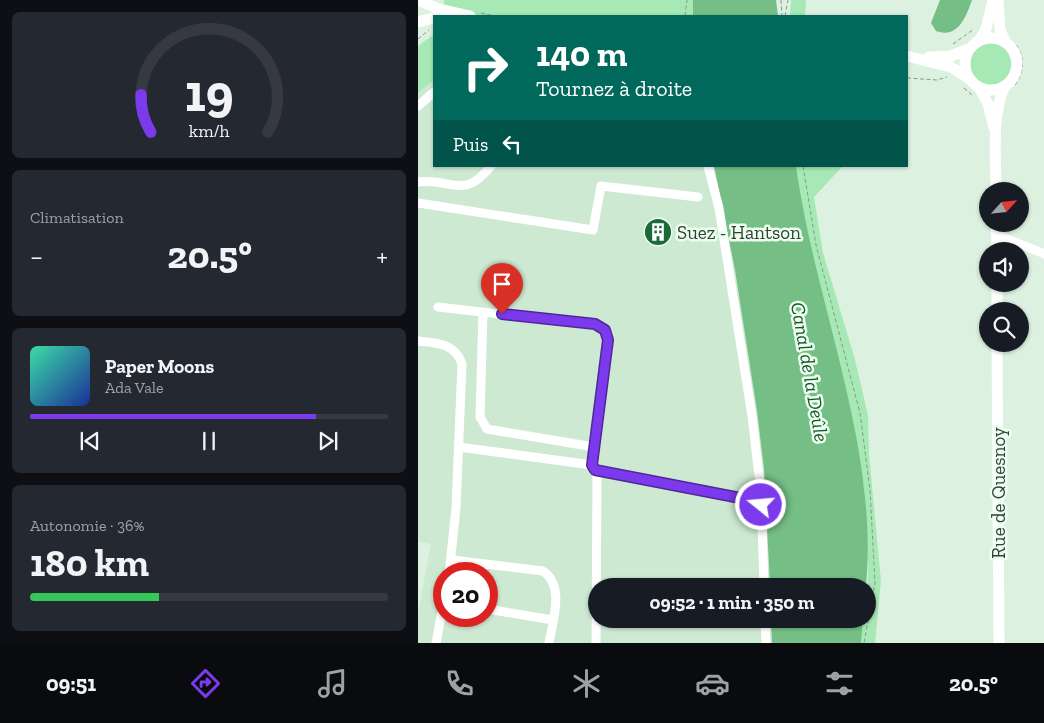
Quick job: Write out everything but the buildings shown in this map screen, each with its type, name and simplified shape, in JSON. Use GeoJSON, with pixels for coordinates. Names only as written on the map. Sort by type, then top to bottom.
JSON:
{"type":"FeatureCollection","features":[{"type":"Feature","properties":{"kind":"main road"},"geometry":{"type":"LineString","coordinates":[[418,0],[439,9],[466,15]]}},
{"type":"Feature","properties":{"kind":"main road"},"geometry":{"type":"LineString","coordinates":[[909,57],[951,56],[969,49],[979,41],[986,29],[993,0]]}},
{"type":"Feature","properties":{"kind":"main road"},"geometry":{"type":"LineString","coordinates":[[996,182],[996,144],[1001,97],[1017,65],[1015,54],[1006,43],[1000,30],[998,0]]}},
{"type":"Feature","properties":{"kind":"main road"},"geometry":{"type":"LineString","coordinates":[[418,22],[432,23]]}},
{"type":"Feature","properties":{"kind":"main road"},"geometry":{"type":"LineString","coordinates":[[979,41],[991,38],[1006,43]]}},
{"type":"Feature","properties":{"kind":"main road"},"geometry":{"type":"LineString","coordinates":[[965,82],[965,66],[969,49]]}},
{"type":"Feature","properties":{"kind":"main road"},"geometry":{"type":"LineString","coordinates":[[909,57],[950,67],[976,92],[991,112],[996,144]]}},
{"type":"Feature","properties":{"kind":"main road"},"geometry":{"type":"LineString","coordinates":[[976,92],[1005,86]]}},
{"type":"Feature","properties":{"kind":"main road","name":"Rue de Quesnoy"},"geometry":{"type":"LineString","coordinates":[[997,352],[999,643]]}},
{"type":"Feature","properties":{"kind":"street"},"geometry":{"type":"LineString","coordinates":[[418,106],[433,93]]}},
{"type":"Feature","properties":{"kind":"street"},"geometry":{"type":"LineString","coordinates":[[418,182],[466,186],[478,180],[490,167]]}},
{"type":"Feature","properties":{"kind":"street"},"geometry":{"type":"LineString","coordinates":[[708,167],[719,208],[749,393],[761,502],[764,578]]}},
{"type":"Feature","properties":{"kind":"street"},"geometry":{"type":"LineString","coordinates":[[418,203],[593,230],[601,186],[698,198]]}},
{"type":"Feature","properties":{"kind":"street"},"geometry":{"type":"LineString","coordinates":[[1001,232],[1044,254]]}},
{"type":"Feature","properties":{"kind":"street"},"geometry":{"type":"LineString","coordinates":[[438,307],[595,324],[605,330],[608,340],[593,468],[596,643]]}},
{"type":"Feature","properties":{"kind":"street"},"geometry":{"type":"LineString","coordinates":[[483,312],[480,417],[487,428],[594,447]]}},
{"type":"Feature","properties":{"kind":"street"},"geometry":{"type":"LineString","coordinates":[[418,341],[445,344],[459,355],[462,364],[452,560],[469,562]]}},
{"type":"Feature","properties":{"kind":"street"},"geometry":{"type":"LineString","coordinates":[[459,447],[593,468],[761,502]]}},
{"type":"Feature","properties":{"kind":"street"},"geometry":{"type":"LineString","coordinates":[[498,565],[543,571],[552,577],[555,586],[553,620],[549,643]]}},
{"type":"Feature","properties":{"kind":"street"},"geometry":{"type":"LineString","coordinates":[[498,610],[553,620]]}},
{"type":"Feature","properties":{"kind":"street"},"geometry":{"type":"LineString","coordinates":[[436,643],[439,627]]}},
{"type":"Feature","properties":{"kind":"street"},"geometry":{"type":"LineString","coordinates":[[765,628],[766,643]]}},
{"type":"Feature","properties":{"kind":"path"},"geometry":{"type":"LineString","coordinates":[[684,15],[687,9],[687,0]]}},
{"type":"Feature","properties":{"kind":"path"},"geometry":{"type":"LineString","coordinates":[[781,0],[784,15]]}},
{"type":"Feature","properties":{"kind":"path"},"geometry":{"type":"LineString","coordinates":[[784,15],[788,0]]}},
{"type":"Feature","properties":{"kind":"path"},"geometry":{"type":"LineString","coordinates":[[418,39],[432,23]]}},
{"type":"Feature","properties":{"kind":"path"},"geometry":{"type":"LineString","coordinates":[[908,78],[937,80],[952,75]]}},
{"type":"Feature","properties":{"kind":"path"},"geometry":{"type":"LineString","coordinates":[[965,82],[976,92]]}},
{"type":"Feature","properties":{"kind":"path"},"geometry":{"type":"LineString","coordinates":[[803,167],[816,245],[860,413],[870,490],[875,583],[864,643]]}},
{"type":"Feature","properties":{"kind":"shaded area"},"geometry":{"type":"Polygon","coordinates":[[[444,0],[693,0],[693,15],[443,15],[444,0]]]}},
{"type":"Feature","properties":{"kind":"shaded area"},"geometry":{"type":"Polygon","coordinates":[[[791,0],[806,0],[805,15],[790,15],[791,0]]]}},
{"type":"Feature","properties":{"kind":"shaded area"},"geometry":{"type":"Polygon","coordinates":[[[433,35],[433,81],[418,93],[418,46],[433,35]]]}},
{"type":"Feature","properties":{"kind":"shaded area"},"geometry":{"type":"Polygon","coordinates":[[[990,43],[1005,49],[1011,64],[1005,79],[990,85],[975,79],[969,64],[975,49],[990,43]]]}},
{"type":"Feature","properties":{"kind":"shaded area"},"geometry":{"type":"Polygon","coordinates":[[[433,81],[433,167],[713,167],[735,270],[757,411],[764,469],[770,578],[588,578],[588,628],[771,628],[772,643],[418,643],[418,612],[431,544],[418,542],[418,93],[433,81]]]}},
{"type":"Feature","properties":{"kind":"shaded area"},"geometry":{"type":"Polygon","coordinates":[[[796,167],[842,167],[814,197],[823,253],[854,356],[868,415],[869,454],[881,581],[875,643],[861,643],[862,628],[876,628],[876,578],[868,578],[864,487],[850,406],[803,218],[796,167]]]}},
{"type":"Feature","properties":{"kind":"water"},"geometry":{"type":"Polygon","coordinates":[[[693,0],[776,0],[778,15],[693,15],[693,0]]]}},
{"type":"Feature","properties":{"kind":"water"},"geometry":{"type":"Polygon","coordinates":[[[940,0],[972,0],[960,25],[950,32],[936,31],[931,23],[940,0]]]}},
{"type":"Feature","properties":{"kind":"water","name":"Canal de la Deûle"},"geometry":{"type":"Polygon","coordinates":[[[714,167],[796,167],[805,218],[855,428],[868,533],[866,578],[770,578],[764,469],[735,270],[714,167]]]}},
{"type":"Feature","properties":{"kind":"water"},"geometry":{"type":"Polygon","coordinates":[[[771,628],[862,628],[861,643],[772,643],[771,628]]]}},
{"type":"Feature","properties":{"kind":"place","name":"Suez - Hantson"},"geometry":{"type":"Point","coordinates":[658,232]}},
{"type":"Feature","properties":{"kind":"route"},"geometry":{"type":"LineString","coordinates":[[502,314],[595,324],[605,330],[608,340],[592,465],[595,470],[761,502],[761,505]]}}]}
